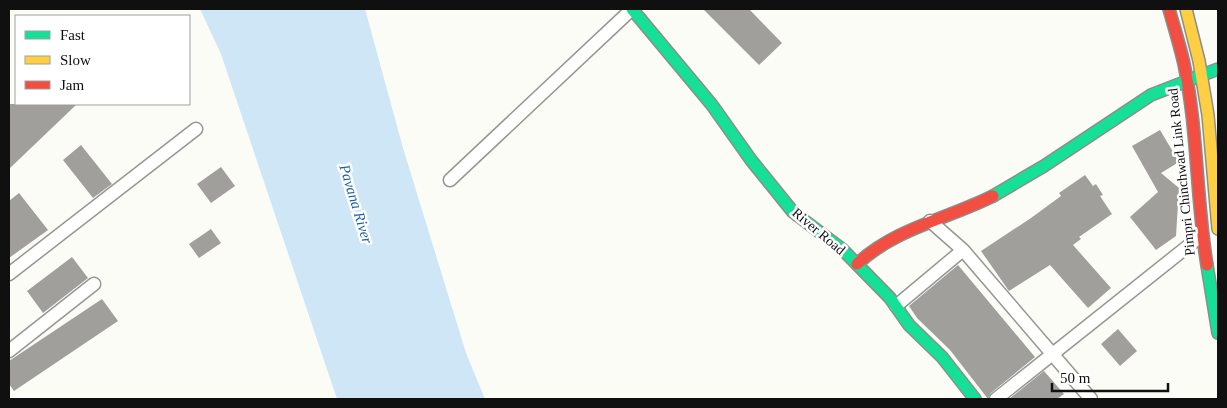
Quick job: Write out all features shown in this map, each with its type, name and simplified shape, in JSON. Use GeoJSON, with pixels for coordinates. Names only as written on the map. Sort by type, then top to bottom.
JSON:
{"type":"FeatureCollection","features":[{"type":"Feature","properties":{"kind":"street","name":"River Road"},"geometry":{"type":"LineString","coordinates":[[450,180],[632,9],[665,51],[712,105],[751,160],[793,212],[842,249],[857,264],[896,306],[909,325],[942,357],[976,399]]}},
{"type":"Feature","properties":{"kind":"street","name":"Pimpri Chinchwad Link Road"},"geometry":{"type":"LineString","coordinates":[[1169,9],[1186,81],[1192,118],[1202,235],[1218,333]]}},
{"type":"Feature","properties":{"kind":"street"},"geometry":{"type":"LineString","coordinates":[[1186,9],[1202,78],[1208,115],[1218,229]]}},
{"type":"Feature","properties":{"kind":"street"},"geometry":{"type":"LineString","coordinates":[[857,264],[893,237],[930,221],[978,204],[1021,180],[1153,94],[1186,81],[1202,78],[1218,69]]}},
{"type":"Feature","properties":{"kind":"street"},"geometry":{"type":"LineString","coordinates":[[9,274],[196,129]]}},
{"type":"Feature","properties":{"kind":"street"},"geometry":{"type":"LineString","coordinates":[[930,221],[963,250],[1054,354],[1090,399]]}},
{"type":"Feature","properties":{"kind":"street"},"geometry":{"type":"LineString","coordinates":[[996,399],[1202,235]]}},
{"type":"Feature","properties":{"kind":"street"},"geometry":{"type":"LineString","coordinates":[[896,306],[963,250]]}},
{"type":"Feature","properties":{"kind":"street"},"geometry":{"type":"LineString","coordinates":[[1205,251],[1218,250]]}},
{"type":"Feature","properties":{"kind":"street"},"geometry":{"type":"LineString","coordinates":[[9,351],[94,284]]}},
{"type":"Feature","properties":{"kind":"water","name":"Pavana River"},"geometry":{"type":"Polygon","coordinates":[[[200,9],[365,9],[403,148],[466,353],[485,399],[337,399],[221,54],[200,9]]]}},
{"type":"Feature","properties":{"kind":"building"},"geometry":{"type":"Polygon","coordinates":[[[703,9],[749,9],[782,43],[759,65],[703,9]]]}},
{"type":"Feature","properties":{"kind":"building"},"geometry":{"type":"Polygon","coordinates":[[[9,104],[76,105],[9,169],[9,104]]]}},
{"type":"Feature","properties":{"kind":"building"},"geometry":{"type":"Polygon","coordinates":[[[1160,130],[1179,162],[1161,173],[1179,188],[1176,236],[1156,250],[1130,217],[1158,192],[1132,146],[1160,130]]]}},
{"type":"Feature","properties":{"kind":"building"},"geometry":{"type":"Polygon","coordinates":[[[81,145],[112,184],[93,198],[63,160],[81,145]]]}},
{"type":"Feature","properties":{"kind":"building"},"geometry":{"type":"Polygon","coordinates":[[[221,167],[235,186],[211,203],[197,184],[221,167]]]}},
{"type":"Feature","properties":{"kind":"building"},"geometry":{"type":"Polygon","coordinates":[[[1085,175],[1093,186],[1096,184],[1103,195],[1100,196],[1112,214],[1079,237],[1081,239],[1073,245],[1111,288],[1088,308],[1050,265],[1009,291],[981,251],[1031,218],[1061,196],[1059,193],[1085,175]]]}},
{"type":"Feature","properties":{"kind":"building"},"geometry":{"type":"Polygon","coordinates":[[[19,193],[48,230],[9,258],[9,201],[19,193]]]}},
{"type":"Feature","properties":{"kind":"building"},"geometry":{"type":"Polygon","coordinates":[[[211,229],[221,243],[199,258],[189,244],[211,229]]]}},
{"type":"Feature","properties":{"kind":"building"},"geometry":{"type":"Polygon","coordinates":[[[72,257],[88,278],[43,313],[27,291],[72,257]]]}},
{"type":"Feature","properties":{"kind":"building"},"geometry":{"type":"Polygon","coordinates":[[[958,265],[1035,357],[991,393],[988,399],[950,350],[917,318],[909,306],[958,265]]]}},
{"type":"Feature","properties":{"kind":"building"},"geometry":{"type":"Polygon","coordinates":[[[102,299],[118,321],[14,391],[9,384],[9,361],[102,299]]]}},
{"type":"Feature","properties":{"kind":"building"},"geometry":{"type":"Polygon","coordinates":[[[1118,329],[1137,351],[1120,366],[1101,344],[1118,329]]]}},
{"type":"Feature","properties":{"kind":"building"},"geometry":{"type":"Polygon","coordinates":[[[1044,371],[1064,394],[1057,399],[1009,399],[1044,371]]]}},
{"type":"Feature","properties":{"kind":"traffic: fast"},"geometry":{"type":"LineString","coordinates":[[632,9],[712,105],[751,160],[793,212],[842,249],[890,298],[909,325],[942,357],[975,399]]}},
{"type":"Feature","properties":{"kind":"traffic: fast"},"geometry":{"type":"LineString","coordinates":[[993,196],[1044,166],[1151,95],[1218,69]]}},
{"type":"Feature","properties":{"kind":"traffic: fast"},"geometry":{"type":"LineString","coordinates":[[1207,265],[1218,333]]}},
{"type":"Feature","properties":{"kind":"traffic: slow"},"geometry":{"type":"LineString","coordinates":[[1186,9],[1199,61],[1208,115],[1218,229]]}},
{"type":"Feature","properties":{"kind":"traffic: jam"},"geometry":{"type":"LineString","coordinates":[[1169,9],[1189,89],[1207,265]]}},
{"type":"Feature","properties":{"kind":"traffic: jam"},"geometry":{"type":"LineString","coordinates":[[857,264],[888,241],[993,196]]}}]}
